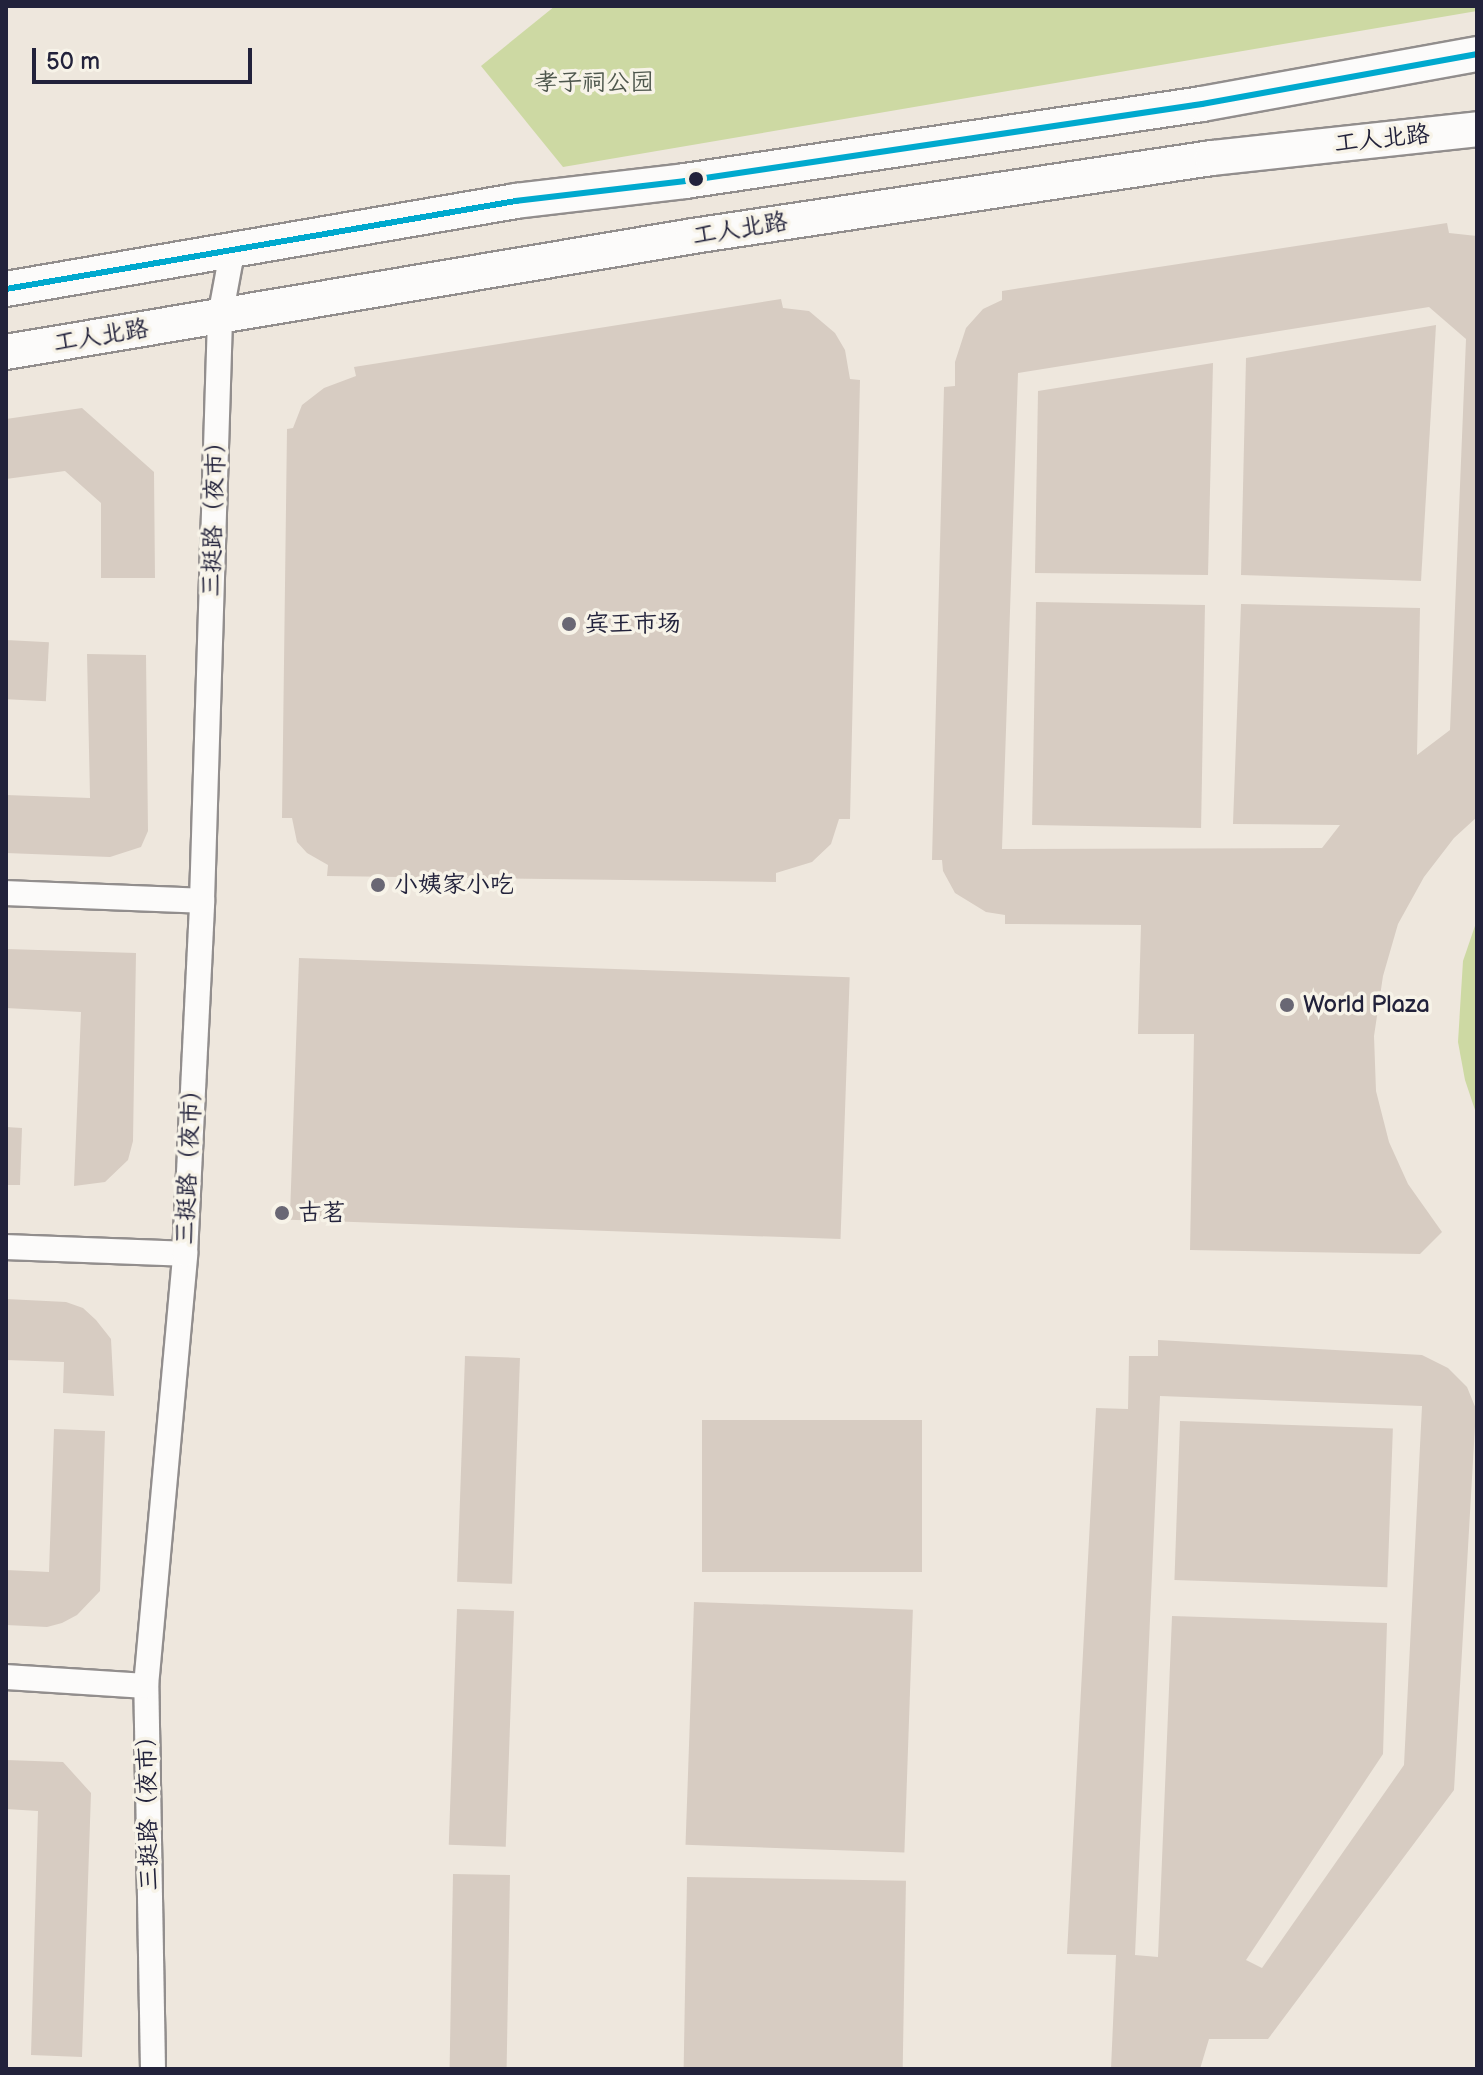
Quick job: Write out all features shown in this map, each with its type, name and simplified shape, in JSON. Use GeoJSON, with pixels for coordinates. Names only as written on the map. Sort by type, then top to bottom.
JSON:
{"type":"FeatureCollection","features":[{"type":"Feature","properties":{"kind":"street"},"geometry":{"type":"LineString","coordinates":[[6,289],[516,201],[685,181],[1202,104],[1477,54]]}},
{"type":"Feature","properties":{"kind":"street","name":"工人北路"},"geometry":{"type":"LineString","coordinates":[[6,352],[693,236],[1165,165],[1477,129]]}},
{"type":"Feature","properties":{"kind":"street","name":"三挺路（夜市）"},"geometry":{"type":"LineString","coordinates":[[153,2069],[146,1686],[185,1254],[202,901],[220,317],[232,252]]}},
{"type":"Feature","properties":{"kind":"street"},"geometry":{"type":"LineString","coordinates":[[6,893],[202,901]]}},
{"type":"Feature","properties":{"kind":"street"},"geometry":{"type":"LineString","coordinates":[[6,1247],[185,1254]]}},
{"type":"Feature","properties":{"kind":"street"},"geometry":{"type":"LineString","coordinates":[[6,1677],[146,1686]]}},
{"type":"Feature","properties":{"kind":"green space","name":"孝子祠公园"},"geometry":{"type":"Polygon","coordinates":[[[555,6],[1477,6],[1477,11],[563,167],[481,66],[555,6]]]}},
{"type":"Feature","properties":{"kind":"green space"},"geometry":{"type":"Polygon","coordinates":[[[1477,920],[1477,1116],[1465,1080],[1458,1042],[1463,961],[1477,920]]]}},
{"type":"Feature","properties":{"kind":"building"},"geometry":{"type":"Polygon","coordinates":[[[1447,223],[1449,233],[1477,236],[1477,817],[1454,838],[1424,877],[1398,924],[1383,976],[1374,1036],[1376,1091],[1389,1142],[1408,1184],[1442,1232],[1420,1254],[1190,1250],[1194,1034],[1138,1034],[1141,925],[1005,924],[1005,915],[986,912],[955,893],[943,871],[942,860],[932,860],[944,387],[955,386],[955,362],[966,328],[983,309],[1002,300],[1002,291],[1447,223]],[[1429,307],[1018,373],[1002,849],[1322,848],[1340,825],[1233,824],[1241,604],[1420,608],[1417,755],[1450,730],[1466,339],[1429,307]]]}},
{"type":"Feature","properties":{"kind":"building","name":"宾王市场"},"geometry":{"type":"Polygon","coordinates":[[[781,299],[783,308],[809,311],[835,333],[845,350],[850,379],[860,380],[850,819],[839,819],[831,844],[812,862],[776,873],[776,882],[327,876],[328,865],[307,853],[297,842],[292,818],[282,818],[287,429],[293,428],[302,405],[324,388],[356,376],[354,367],[781,299]]]}},
{"type":"Feature","properties":{"kind":"building"},"geometry":{"type":"Polygon","coordinates":[[[1436,325],[1421,581],[1241,575],[1246,358],[1436,325]]]}},
{"type":"Feature","properties":{"kind":"building"},"geometry":{"type":"Polygon","coordinates":[[[1213,363],[1208,575],[1035,573],[1038,391],[1213,363]]]}},
{"type":"Feature","properties":{"kind":"building"},"geometry":{"type":"Polygon","coordinates":[[[82,408],[154,472],[155,578],[101,578],[101,503],[65,471],[6,479],[6,419],[82,408]]]}},
{"type":"Feature","properties":{"kind":"building"},"geometry":{"type":"Polygon","coordinates":[[[1036,602],[1205,605],[1201,828],[1032,825],[1036,602]]]}},
{"type":"Feature","properties":{"kind":"building"},"geometry":{"type":"Polygon","coordinates":[[[6,640],[49,642],[46,701],[6,699],[6,640]]]}},
{"type":"Feature","properties":{"kind":"building"},"geometry":{"type":"Polygon","coordinates":[[[87,654],[146,655],[148,831],[141,847],[110,857],[6,853],[6,795],[90,798],[87,654]]]}},
{"type":"Feature","properties":{"kind":"building"},"geometry":{"type":"Polygon","coordinates":[[[6,949],[136,953],[133,1141],[128,1160],[105,1182],[74,1186],[81,1012],[6,1008],[6,949]]]}},
{"type":"Feature","properties":{"kind":"building"},"geometry":{"type":"Polygon","coordinates":[[[299,958],[850,977],[841,1239],[290,1220],[299,958]]]}},
{"type":"Feature","properties":{"kind":"building"},"geometry":{"type":"Polygon","coordinates":[[[6,1127],[22,1128],[20,1185],[6,1185],[6,1127]]]}},
{"type":"Feature","properties":{"kind":"building"},"geometry":{"type":"Polygon","coordinates":[[[6,1299],[66,1302],[83,1308],[111,1339],[114,1396],[63,1393],[64,1362],[6,1360],[6,1299]]]}},
{"type":"Feature","properties":{"kind":"building"},"geometry":{"type":"Polygon","coordinates":[[[1158,1340],[1422,1355],[1448,1368],[1467,1387],[1476,1409],[1454,1790],[1268,2039],[1209,2039],[1200,2069],[1111,2069],[1116,1955],[1067,1954],[1096,1408],[1128,1409],[1129,1356],[1158,1356],[1158,1340]],[[1160,1396],[1135,1955],[1158,1957],[1172,1616],[1387,1623],[1383,1754],[1246,1960],[1262,1968],[1404,1765],[1422,1406],[1160,1396]]]}},
{"type":"Feature","properties":{"kind":"building"},"geometry":{"type":"Polygon","coordinates":[[[465,1356],[520,1358],[512,1584],[457,1582],[465,1356]]]}},
{"type":"Feature","properties":{"kind":"building"},"geometry":{"type":"Polygon","coordinates":[[[702,1420],[922,1420],[922,1572],[702,1572],[702,1420]]]}},
{"type":"Feature","properties":{"kind":"building"},"geometry":{"type":"Polygon","coordinates":[[[1180,1421],[1393,1428],[1387,1587],[1174,1580],[1180,1421]]]}},
{"type":"Feature","properties":{"kind":"building"},"geometry":{"type":"Polygon","coordinates":[[[54,1429],[105,1431],[100,1591],[77,1615],[62,1623],[47,1627],[6,1625],[6,1570],[49,1572],[54,1429]]]}},
{"type":"Feature","properties":{"kind":"building"},"geometry":{"type":"Polygon","coordinates":[[[694,1602],[913,1610],[904,1852],[686,1845],[694,1602]]]}},
{"type":"Feature","properties":{"kind":"building"},"geometry":{"type":"Polygon","coordinates":[[[457,1609],[514,1611],[506,1847],[449,1845],[457,1609]]]}},
{"type":"Feature","properties":{"kind":"building"},"geometry":{"type":"Polygon","coordinates":[[[6,1760],[63,1762],[91,1793],[82,2057],[31,2055],[38,1811],[6,1809],[6,1760]]]}},
{"type":"Feature","properties":{"kind":"building"},"geometry":{"type":"Polygon","coordinates":[[[453,1874],[510,1875],[507,2069],[450,2069],[453,1874]]]}},
{"type":"Feature","properties":{"kind":"building"},"geometry":{"type":"Polygon","coordinates":[[[687,1877],[906,1881],[903,2069],[684,2069],[687,1877]]]}},
{"type":"Feature","properties":{"kind":"transit line"},"geometry":{"type":"LineString","coordinates":[[6,289],[516,201],[685,181],[1202,104],[1477,54]]}},
{"type":"Feature","properties":{"kind":"place","name":"宾王市场"},"geometry":{"type":"Point","coordinates":[569,624]}},
{"type":"Feature","properties":{"kind":"place","name":"小姨家小吃"},"geometry":{"type":"Point","coordinates":[378,885]}},
{"type":"Feature","properties":{"kind":"place","name":"World Plaza"},"geometry":{"type":"Point","coordinates":[1287,1005]}},
{"type":"Feature","properties":{"kind":"place","name":"古茗"},"geometry":{"type":"Point","coordinates":[282,1213]}}]}
